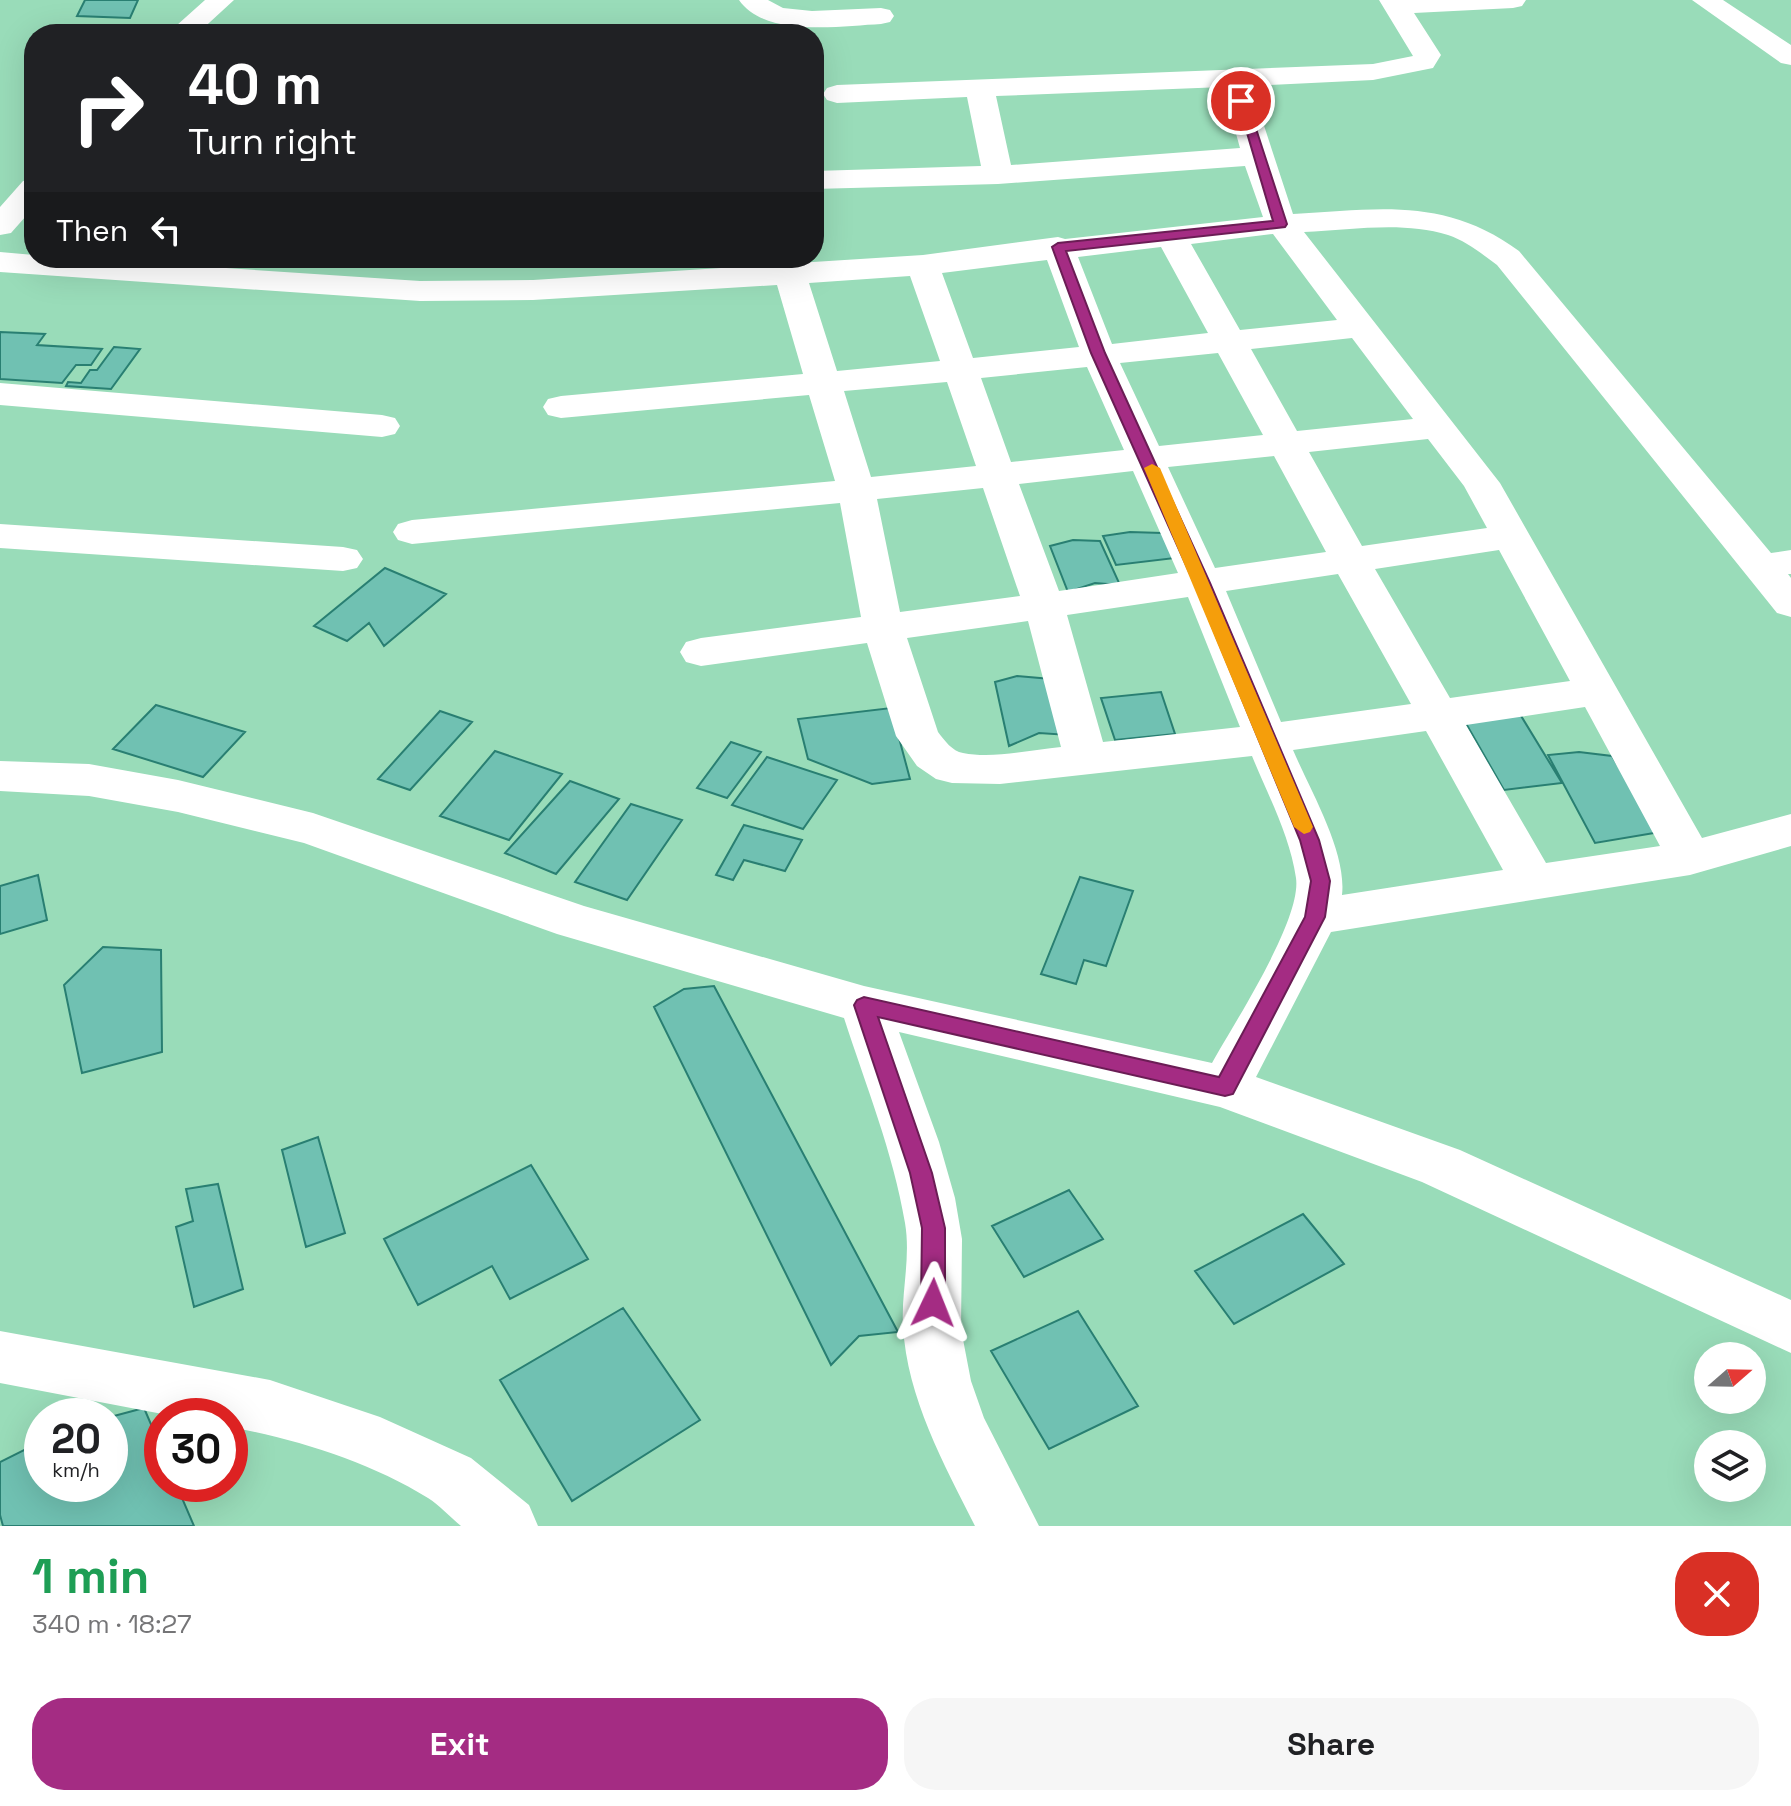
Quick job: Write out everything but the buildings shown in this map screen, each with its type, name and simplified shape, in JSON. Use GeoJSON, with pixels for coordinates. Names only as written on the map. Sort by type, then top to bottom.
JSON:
{"type":"FeatureCollection","features":[{"type":"Feature","properties":{"kind":"street"},"geometry":{"type":"LineString","coordinates":[[193,24],[221,0]]}},
{"type":"Feature","properties":{"kind":"street"},"geometry":{"type":"LineString","coordinates":[[752,0],[771,14],[789,17],[881,16]]}},
{"type":"Feature","properties":{"kind":"street"},"geometry":{"type":"LineString","coordinates":[[1394,3],[1513,0]]}},
{"type":"Feature","properties":{"kind":"street"},"geometry":{"type":"LineString","coordinates":[[1708,0],[1791,36]]}},
{"type":"Feature","properties":{"kind":"street"},"geometry":{"type":"LineString","coordinates":[[1708,0],[1791,57]]}},
{"type":"Feature","properties":{"kind":"street"},"geometry":{"type":"LineString","coordinates":[[837,94],[1373,72],[1423,62],[1427,55],[1394,3]]}},
{"type":"Feature","properties":{"kind":"street"},"geometry":{"type":"LineString","coordinates":[[1235,78],[1257,156],[1281,224],[1481,483],[1690,858]]}},
{"type":"Feature","properties":{"kind":"street"},"geometry":{"type":"LineString","coordinates":[[980,89],[998,175]]}},
{"type":"Feature","properties":{"kind":"street"},"geometry":{"type":"LineString","coordinates":[[824,180],[998,175],[1257,156]]}},
{"type":"Feature","properties":{"kind":"street"},"geometry":{"type":"LineString","coordinates":[[0,226],[24,199]]}},
{"type":"Feature","properties":{"kind":"street"},"geometry":{"type":"LineString","coordinates":[[79,268],[420,291],[533,290],[923,265],[1058,247],[1281,224],[1397,218],[1456,227],[1482,239],[1508,258],[1776,564],[1791,604]]}},
{"type":"Feature","properties":{"kind":"street"},"geometry":{"type":"LineString","coordinates":[[1171,236],[1350,560],[1534,883]]}},
{"type":"Feature","properties":{"kind":"street"},"geometry":{"type":"LineString","coordinates":[[1058,247],[1098,353],[1149,461],[1268,739],[1309,840],[1320,881],[1315,917],[1225,1087]]}},
{"type":"Feature","properties":{"kind":"street"},"geometry":{"type":"LineString","coordinates":[[0,262],[24,264]]}},
{"type":"Feature","properties":{"kind":"street"},"geometry":{"type":"LineString","coordinates":[[923,265],[1044,606],[1086,759]]}},
{"type":"Feature","properties":{"kind":"street"},"geometry":{"type":"LineString","coordinates":[[790,275],[856,489],[883,627],[918,736],[932,755],[952,768],[1000,769],[1268,739],[1599,691]]}},
{"type":"Feature","properties":{"kind":"street"},"geometry":{"type":"LineString","coordinates":[[561,407],[961,370],[1363,327]]}},
{"type":"Feature","properties":{"kind":"street"},"geometry":{"type":"LineString","coordinates":[[0,394],[382,426]]}},
{"type":"Feature","properties":{"kind":"street"},"geometry":{"type":"LineString","coordinates":[[412,532],[591,518],[1149,461],[1437,427]]}},
{"type":"Feature","properties":{"kind":"street"},"geometry":{"type":"LineString","coordinates":[[0,536],[343,559]]}},
{"type":"Feature","properties":{"kind":"street"},"geometry":{"type":"LineString","coordinates":[[701,652],[1044,606],[1513,536]]}},
{"type":"Feature","properties":{"kind":"street"},"geometry":{"type":"LineString","coordinates":[[0,776],[89,780],[178,796],[313,829],[574,921],[864,1005],[1225,1087],[1441,1166],[1791,1327]]}},
{"type":"Feature","properties":{"kind":"street"},"geometry":{"type":"LineString","coordinates":[[1315,917],[1690,858],[1791,830]]}},
{"type":"Feature","properties":{"kind":"street"},"geometry":{"type":"LineString","coordinates":[[864,1005],[921,1173],[934,1228],[932,1328],[939,1376],[964,1439],[1008,1526]]}},
{"type":"Feature","properties":{"kind":"street"},"geometry":{"type":"LineString","coordinates":[[0,1357],[270,1407],[380,1445],[450,1478],[507,1526]]}},
{"type":"Feature","properties":{"kind":"slow traffic"},"geometry":{"type":"LineString","coordinates":[[1152,468],[1304,827]]}},
{"type":"Feature","properties":{"kind":"route"},"geometry":{"type":"LineString","coordinates":[[933,1303],[934,1228],[921,1173],[864,1005],[1225,1087],[1315,917],[1320,881],[1309,840],[1202,583],[1098,353],[1058,247],[1281,224],[1241,101]]}}]}
